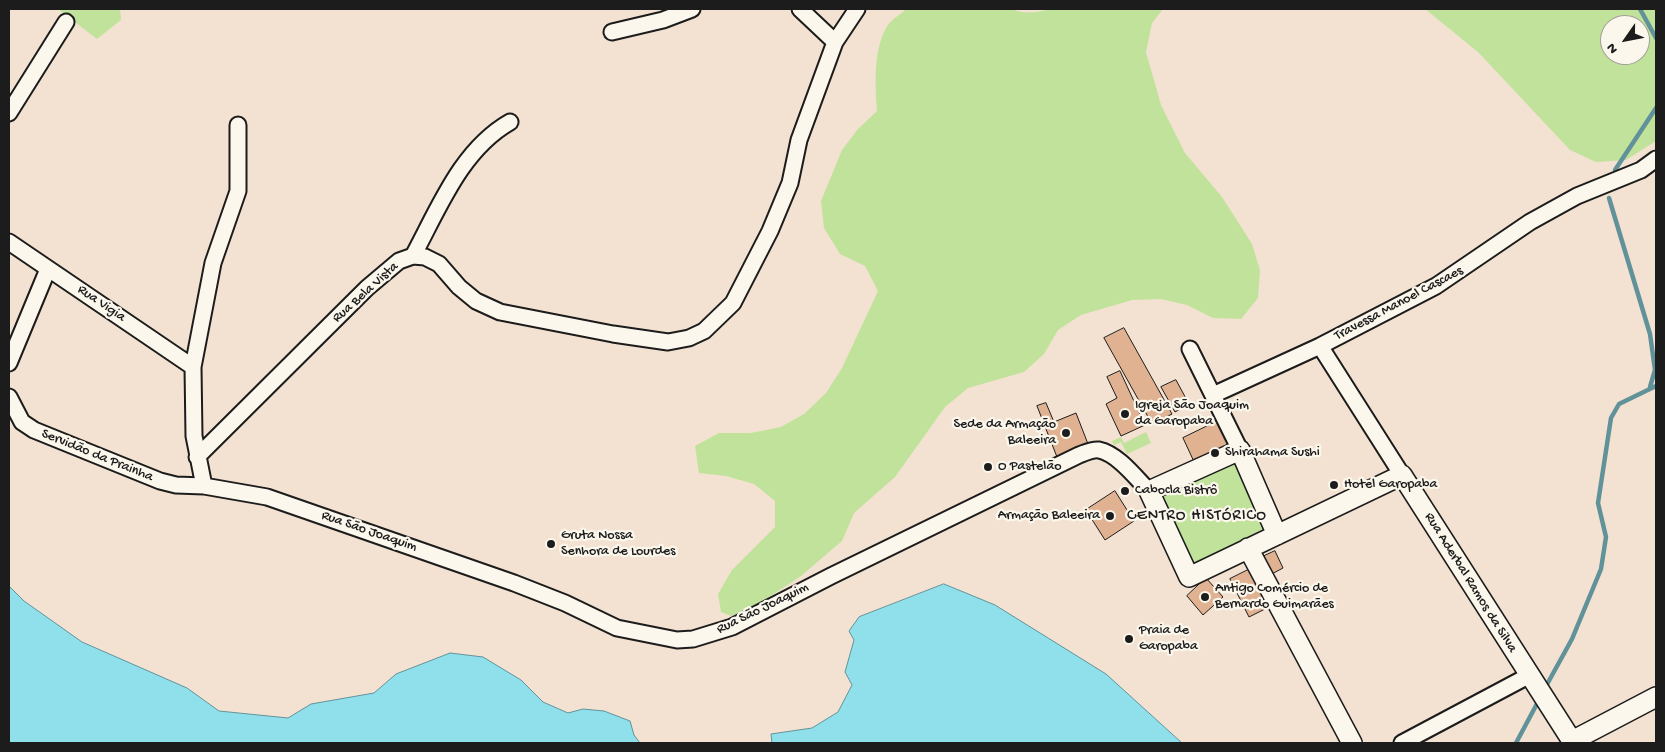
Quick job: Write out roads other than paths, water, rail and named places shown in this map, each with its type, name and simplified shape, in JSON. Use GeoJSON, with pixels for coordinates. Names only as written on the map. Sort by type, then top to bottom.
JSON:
{"type":"FeatureCollection","features":[{"type":"Feature","properties":{"kind":"street"},"geometry":{"type":"LineString","coordinates":[[612,32],[662,20],[692,9]]}},
{"type":"Feature","properties":{"kind":"street"},"geometry":{"type":"LineString","coordinates":[[800,9],[835,42]]}},
{"type":"Feature","properties":{"kind":"street","name":"Rua Bela Vista"},"geometry":{"type":"LineString","coordinates":[[197,457],[367,288],[399,261],[414,256],[425,257],[439,264],[459,287],[476,301],[500,312],[668,342],[689,338],[704,331],[733,303],[770,231],[790,183],[799,140],[835,42],[857,9]]}},
{"type":"Feature","properties":{"kind":"street"},"geometry":{"type":"LineString","coordinates":[[9,113],[66,22]]}},
{"type":"Feature","properties":{"kind":"street"},"geometry":{"type":"LineString","coordinates":[[414,256],[456,177],[469,158],[492,135],[510,122]]}},
{"type":"Feature","properties":{"kind":"street"},"geometry":{"type":"LineString","coordinates":[[204,486],[197,457],[193,367],[213,263],[238,191],[238,125]]}},
{"type":"Feature","properties":{"kind":"street","name":"Travessa Manoel Cascaes"},"geometry":{"type":"LineString","coordinates":[[1213,396],[1320,346],[1436,286],[1530,222],[1577,196],[1641,170],[1656,159]]}},
{"type":"Feature","properties":{"kind":"street","name":"Rua Vigia"},"geometry":{"type":"LineString","coordinates":[[9,242],[193,367]]}},
{"type":"Feature","properties":{"kind":"street"},"geometry":{"type":"LineString","coordinates":[[9,363],[48,269]]}},
{"type":"Feature","properties":{"kind":"street","name":"Rua Aderbal Ramos da Silva"},"geometry":{"type":"LineString","coordinates":[[1320,346],[1572,742]]}},
{"type":"Feature","properties":{"kind":"street"},"geometry":{"type":"LineString","coordinates":[[1190,349],[1240,450],[1277,535]]}},
{"type":"Feature","properties":{"kind":"street","name":"Servidão da Prainha"},"geometry":{"type":"LineString","coordinates":[[9,397],[22,422],[34,430],[160,481],[176,485],[204,486]]}},
{"type":"Feature","properties":{"kind":"street","name":"Rua São Joaquim"},"geometry":{"type":"LineString","coordinates":[[204,486],[267,497],[514,583],[565,603],[617,628],[677,640],[693,639],[732,627],[830,576],[1079,455],[1093,450],[1100,450],[1118,461],[1149,491],[1189,577],[1248,548]]}},
{"type":"Feature","properties":{"kind":"street"},"geometry":{"type":"LineString","coordinates":[[1149,491],[1240,450]]}},
{"type":"Feature","properties":{"kind":"street"},"geometry":{"type":"LineString","coordinates":[[1352,743],[1248,548],[1402,474]]}},
{"type":"Feature","properties":{"kind":"street"},"geometry":{"type":"LineString","coordinates":[[1402,743],[1533,679]]}},
{"type":"Feature","properties":{"kind":"street"},"geometry":{"type":"LineString","coordinates":[[1572,742],[1656,697]]}},
{"type":"Feature","properties":{"kind":"water"},"geometry":{"type":"Polygon","coordinates":[[[944,584],[995,605],[1106,674],[1182,743],[772,743],[771,734],[812,728],[838,712],[852,685],[845,672],[854,640],[849,631],[859,617],[944,584]]]}},
{"type":"Feature","properties":{"kind":"water"},"geometry":{"type":"Polygon","coordinates":[[[9,586],[24,601],[82,642],[187,688],[219,711],[288,718],[311,704],[374,693],[396,674],[450,653],[483,657],[521,680],[543,702],[568,713],[583,709],[604,711],[630,721],[634,735],[640,743],[9,743],[9,586]]]}},
{"type":"Feature","properties":{"kind":"waterway"},"geometry":{"type":"LineString","coordinates":[[1640,9],[1656,38]]}},
{"type":"Feature","properties":{"kind":"waterway"},"geometry":{"type":"LineString","coordinates":[[1615,170],[1656,108]]}},
{"type":"Feature","properties":{"kind":"waterway"},"geometry":{"type":"LineString","coordinates":[[1609,198],[1650,334],[1655,370],[1650,387]]}},
{"type":"Feature","properties":{"kind":"waterway"},"geometry":{"type":"LineString","coordinates":[[1545,688],[1572,639],[1601,569],[1606,537],[1598,503],[1611,418],[1619,404],[1656,386]]}},
{"type":"Feature","properties":{"kind":"waterway"},"geometry":{"type":"LineString","coordinates":[[1516,743],[1539,700]]}},
{"type":"Feature","properties":{"kind":"place","name":"Igreja São Joaquim da Garopaba"},"geometry":{"type":"Point","coordinates":[1125,414]}},
{"type":"Feature","properties":{"kind":"place","name":"Sede da Armação Baleeira"},"geometry":{"type":"Point","coordinates":[1066,433]}},
{"type":"Feature","properties":{"kind":"place","name":"Shirahama Sushi"},"geometry":{"type":"Point","coordinates":[1215,453]}},
{"type":"Feature","properties":{"kind":"place","name":"O Pastelão"},"geometry":{"type":"Point","coordinates":[988,467]}},
{"type":"Feature","properties":{"kind":"place","name":"Hotel Garopaba"},"geometry":{"type":"Point","coordinates":[1334,485]}},
{"type":"Feature","properties":{"kind":"place","name":"Cabocla Bistrô"},"geometry":{"type":"Point","coordinates":[1125,491]}},
{"type":"Feature","properties":{"kind":"place","name":"Armação Baleeira"},"geometry":{"type":"Point","coordinates":[1110,516]}},
{"type":"Feature","properties":{"kind":"place","name":"Gruta Nossa Senhora de Lourdes"},"geometry":{"type":"Point","coordinates":[551,544]}},
{"type":"Feature","properties":{"kind":"place","name":"Antigo Comércio de Bernardo Guimarães"},"geometry":{"type":"Point","coordinates":[1205,597]}},
{"type":"Feature","properties":{"kind":"place","name":"Praia de Garopaba"},"geometry":{"type":"Point","coordinates":[1129,639]}},
{"type":"Feature","properties":{"kind":"district","name":"CENTRO HISTÓRICO"},"geometry":{"type":"Point","coordinates":[1197,517]}}]}
